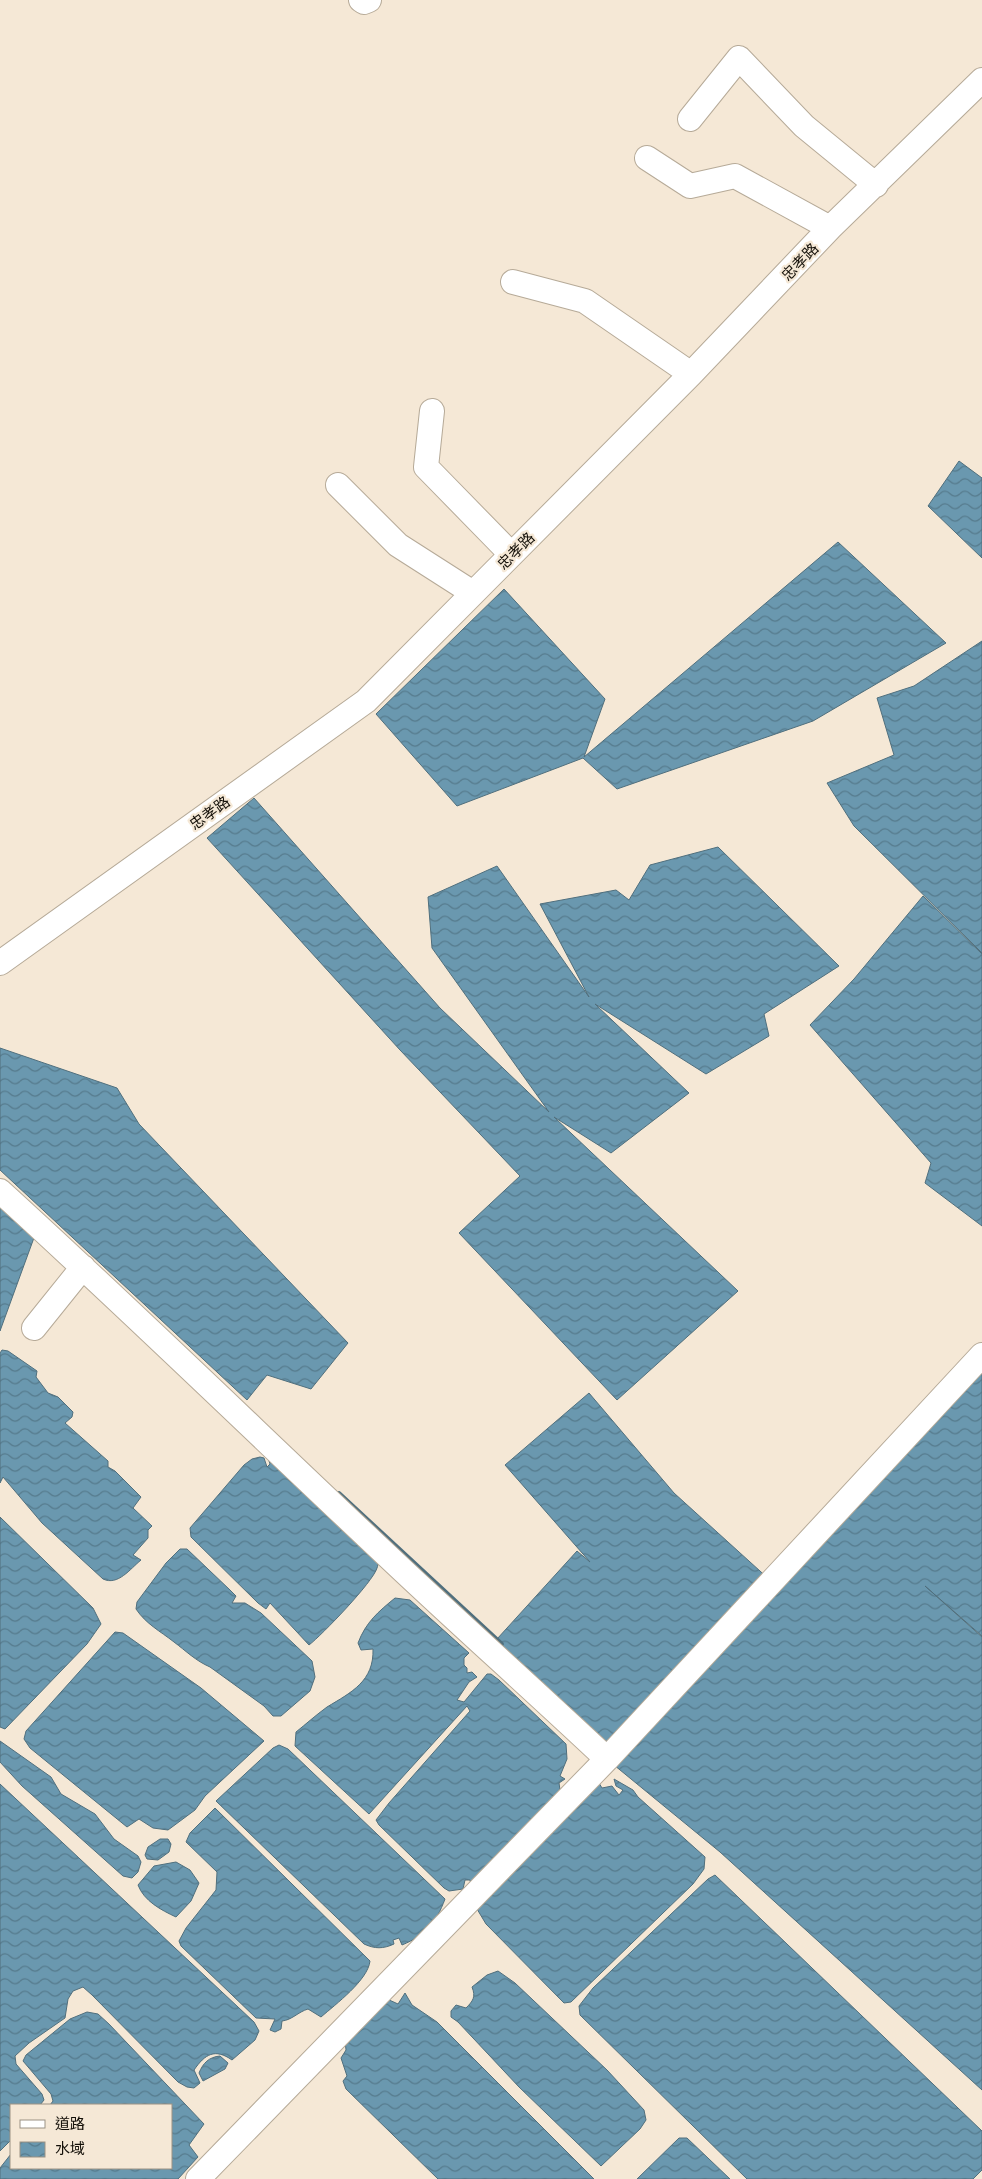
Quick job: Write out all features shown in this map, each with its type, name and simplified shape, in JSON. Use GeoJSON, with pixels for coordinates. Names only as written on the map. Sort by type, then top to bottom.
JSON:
{"type":"FeatureCollection","features":[{"type":"Feature","properties":{"kind":"street"},"geometry":{"type":"LineString","coordinates":[[361,0],[364,2],[369,0]]}},
{"type":"Feature","properties":{"kind":"street"},"geometry":{"type":"LineString","coordinates":[[690,119],[739,58],[804,126],[876,185]]}},
{"type":"Feature","properties":{"kind":"street","name":"忠孝路"},"geometry":{"type":"LineString","coordinates":[[0,963],[366,701],[691,374],[830,228],[982,80]]}},
{"type":"Feature","properties":{"kind":"street"},"geometry":{"type":"LineString","coordinates":[[647,158],[690,186],[735,176],[830,228]]}},
{"type":"Feature","properties":{"kind":"street"},"geometry":{"type":"LineString","coordinates":[[513,282],[585,301],[691,374]]}},
{"type":"Feature","properties":{"kind":"street"},"geometry":{"type":"LineString","coordinates":[[432,412],[426,467],[511,554]]}},
{"type":"Feature","properties":{"kind":"street"},"geometry":{"type":"LineString","coordinates":[[338,485],[398,545],[473,593]]}},
{"type":"Feature","properties":{"kind":"street"},"geometry":{"type":"LineString","coordinates":[[0,1191],[83,1267],[397,1565],[607,1759]]}},
{"type":"Feature","properties":{"kind":"street"},"geometry":{"type":"LineString","coordinates":[[34,1328],[83,1267]]}},
{"type":"Feature","properties":{"kind":"street"},"geometry":{"type":"LineString","coordinates":[[198,2179],[607,1759],[982,1355]]}},
{"type":"Feature","properties":{"kind":"water"},"geometry":{"type":"Polygon","coordinates":[[[959,461],[982,478],[982,558],[928,506],[959,461]]]}},
{"type":"Feature","properties":{"kind":"water"},"geometry":{"type":"Polygon","coordinates":[[[838,542],[946,643],[813,721],[617,789],[583,758],[457,806],[376,714],[504,589],[605,699],[584,757],[838,542]]]}},
{"type":"Feature","properties":{"kind":"water"},"geometry":{"type":"Polygon","coordinates":[[[982,641],[982,953],[854,826],[827,783],[894,755],[877,698],[914,686],[982,641]]]}},
{"type":"Feature","properties":{"kind":"water"},"geometry":{"type":"Polygon","coordinates":[[[254,798],[440,1008],[549,1112],[432,948],[428,897],[497,866],[589,997],[540,904],[616,890],[629,900],[650,865],[718,847],[839,966],[764,1014],[769,1036],[706,1074],[595,1004],[689,1093],[611,1153],[554,1117],[738,1291],[617,1400],[459,1233],[520,1176],[400,1050],[207,838],[254,798]]]}},
{"type":"Feature","properties":{"kind":"water"},"geometry":{"type":"Polygon","coordinates":[[[923,896],[982,954],[982,1226],[925,1183],[931,1163],[810,1025],[854,979],[923,896]]]}},
{"type":"Feature","properties":{"kind":"water"},"geometry":{"type":"Polygon","coordinates":[[[0,1048],[117,1088],[139,1124],[348,1343],[311,1389],[267,1375],[247,1400],[0,1170],[0,1048]]]}},
{"type":"Feature","properties":{"kind":"water"},"geometry":{"type":"Polygon","coordinates":[[[0,1202],[35,1235],[0,1331],[0,1202]]]}},
{"type":"Feature","properties":{"kind":"water"},"geometry":{"type":"Polygon","coordinates":[[[2,1350],[8,1351],[37,1371],[36,1377],[48,1393],[58,1397],[73,1412],[72,1417],[65,1423],[108,1461],[108,1467],[115,1471],[141,1497],[133,1508],[152,1526],[148,1530],[148,1538],[133,1555],[141,1560],[119,1578],[108,1581],[103,1579],[42,1523],[3,1477],[0,1483],[0,1353],[2,1350]]]}},
{"type":"Feature","properties":{"kind":"water"},"geometry":{"type":"Polygon","coordinates":[[[982,1366],[982,1636],[925,1586],[982,1637],[982,2090],[720,1852],[603,1756],[487,1650],[577,1551],[590,1562],[505,1465],[589,1393],[674,1493],[771,1581],[982,1366]]]}},
{"type":"Feature","properties":{"kind":"water"},"geometry":{"type":"Polygon","coordinates":[[[264,1458],[267,1467],[270,1464],[268,1458],[378,1561],[377,1568],[367,1585],[309,1645],[270,1603],[266,1609],[258,1603],[191,1537],[190,1528],[244,1465],[252,1459],[264,1458]]]}},
{"type":"Feature","properties":{"kind":"water"},"geometry":{"type":"Polygon","coordinates":[[[0,1517],[93,1608],[101,1624],[87,1644],[5,1729],[0,1727],[0,1517]]]}},
{"type":"Feature","properties":{"kind":"water"},"geometry":{"type":"Polygon","coordinates":[[[180,1549],[187,1549],[236,1596],[232,1603],[245,1603],[261,1613],[312,1661],[315,1677],[310,1691],[281,1716],[273,1716],[264,1706],[154,1627],[136,1609],[137,1602],[166,1563],[180,1549]]]}},
{"type":"Feature","properties":{"kind":"water"},"geometry":{"type":"Polygon","coordinates":[[[395,1598],[410,1600],[469,1653],[464,1658],[464,1665],[467,1668],[467,1673],[472,1672],[477,1677],[469,1682],[457,1700],[464,1702],[487,1674],[491,1674],[566,1744],[567,1759],[560,1776],[565,1779],[559,1783],[560,1790],[471,1885],[470,1880],[465,1880],[463,1889],[449,1891],[444,1888],[376,1820],[470,1711],[467,1706],[369,1814],[295,1746],[296,1732],[327,1707],[353,1690],[365,1677],[370,1669],[373,1649],[361,1650],[358,1643],[373,1618],[395,1598]]]}},
{"type":"Feature","properties":{"kind":"water"},"geometry":{"type":"Polygon","coordinates":[[[115,1632],[123,1633],[201,1688],[264,1741],[205,1796],[195,1810],[168,1830],[153,1828],[139,1819],[127,1827],[30,1748],[24,1739],[26,1731],[115,1632]]]}},
{"type":"Feature","properties":{"kind":"water"},"geometry":{"type":"Polygon","coordinates":[[[0,1741],[51,1777],[61,1794],[95,1814],[114,1839],[138,1856],[141,1862],[138,1872],[132,1878],[123,1876],[22,1786],[0,1762],[0,1741]]]}},
{"type":"Feature","properties":{"kind":"water"},"geometry":{"type":"Polygon","coordinates":[[[279,1745],[288,1749],[445,1899],[434,1921],[418,1937],[402,1945],[399,1938],[393,1940],[394,1944],[383,1948],[375,1948],[364,1944],[216,1801],[273,1748],[279,1745]]]}},
{"type":"Feature","properties":{"kind":"water"},"geometry":{"type":"Polygon","coordinates":[[[614,1779],[633,1790],[638,1797],[705,1857],[704,1869],[693,1884],[571,2002],[564,2003],[486,1924],[477,1909],[599,1783],[602,1788],[612,1786],[619,1795],[623,1790],[616,1786],[614,1779]]]}},
{"type":"Feature","properties":{"kind":"water"},"geometry":{"type":"Polygon","coordinates":[[[0,1784],[254,2022],[259,2031],[255,2040],[232,2060],[220,2054],[211,2054],[202,2060],[194,2070],[200,2083],[194,2088],[187,2087],[178,2082],[83,1987],[73,1991],[68,1999],[65,2018],[29,2043],[15,2056],[16,2064],[42,2094],[44,2100],[41,2104],[10,2104],[10,2141],[0,2151],[0,1784]]]}},
{"type":"Feature","properties":{"kind":"water"},"geometry":{"type":"Polygon","coordinates":[[[215,1808],[370,1961],[364,1976],[358,1984],[321,2017],[308,2009],[282,2021],[281,2029],[275,2032],[270,2030],[275,2019],[256,2018],[181,1946],[179,1941],[186,1928],[216,1890],[217,1872],[186,1842],[190,1833],[215,1808]]]}},
{"type":"Feature","properties":{"kind":"water"},"geometry":{"type":"Polygon","coordinates":[[[160,1839],[168,1839],[171,1844],[169,1852],[158,1860],[147,1859],[145,1855],[148,1847],[160,1839]]]}},
{"type":"Feature","properties":{"kind":"water"},"geometry":{"type":"Polygon","coordinates":[[[176,1862],[190,1870],[199,1883],[191,1901],[176,1917],[159,1908],[144,1896],[138,1885],[154,1866],[176,1862]]]}},
{"type":"Feature","properties":{"kind":"water"},"geometry":{"type":"Polygon","coordinates":[[[715,1875],[982,2131],[982,2170],[973,2179],[747,2179],[580,2015],[579,2006],[593,1988],[708,1879],[715,1875]]]}},
{"type":"Feature","properties":{"kind":"water"},"geometry":{"type":"Polygon","coordinates":[[[498,1971],[515,1983],[607,2070],[644,2110],[646,2120],[640,2129],[601,2166],[519,2087],[458,2022],[451,2017],[451,2011],[456,2005],[466,2008],[473,1999],[472,1987],[487,1975],[498,1971]]]}},
{"type":"Feature","properties":{"kind":"water"},"geometry":{"type":"Polygon","coordinates":[[[405,1993],[412,2005],[437,2022],[594,2179],[438,2179],[346,2089],[343,2081],[347,2076],[341,2058],[346,2050],[345,2040],[387,1999],[398,2004],[405,1993]]]}},
{"type":"Feature","properties":{"kind":"water"},"geometry":{"type":"Polygon","coordinates":[[[87,2012],[98,2014],[204,2124],[189,2145],[198,2157],[178,2179],[0,2179],[0,2168],[10,2155],[10,2169],[172,2169],[172,2104],[51,2104],[53,2101],[51,2094],[23,2061],[26,2055],[70,2019],[87,2012]]]}},
{"type":"Feature","properties":{"kind":"water"},"geometry":{"type":"Polygon","coordinates":[[[220,2056],[228,2063],[225,2069],[203,2081],[199,2073],[202,2066],[210,2059],[220,2056]]]}},
{"type":"Feature","properties":{"kind":"water"},"geometry":{"type":"Polygon","coordinates":[[[679,2138],[687,2138],[730,2179],[637,2179],[679,2138]]]}},
{"type":"Feature","properties":{"kind":"waterway"},"geometry":{"type":"LineString","coordinates":[[339,1494],[501,1644]]}}]}
